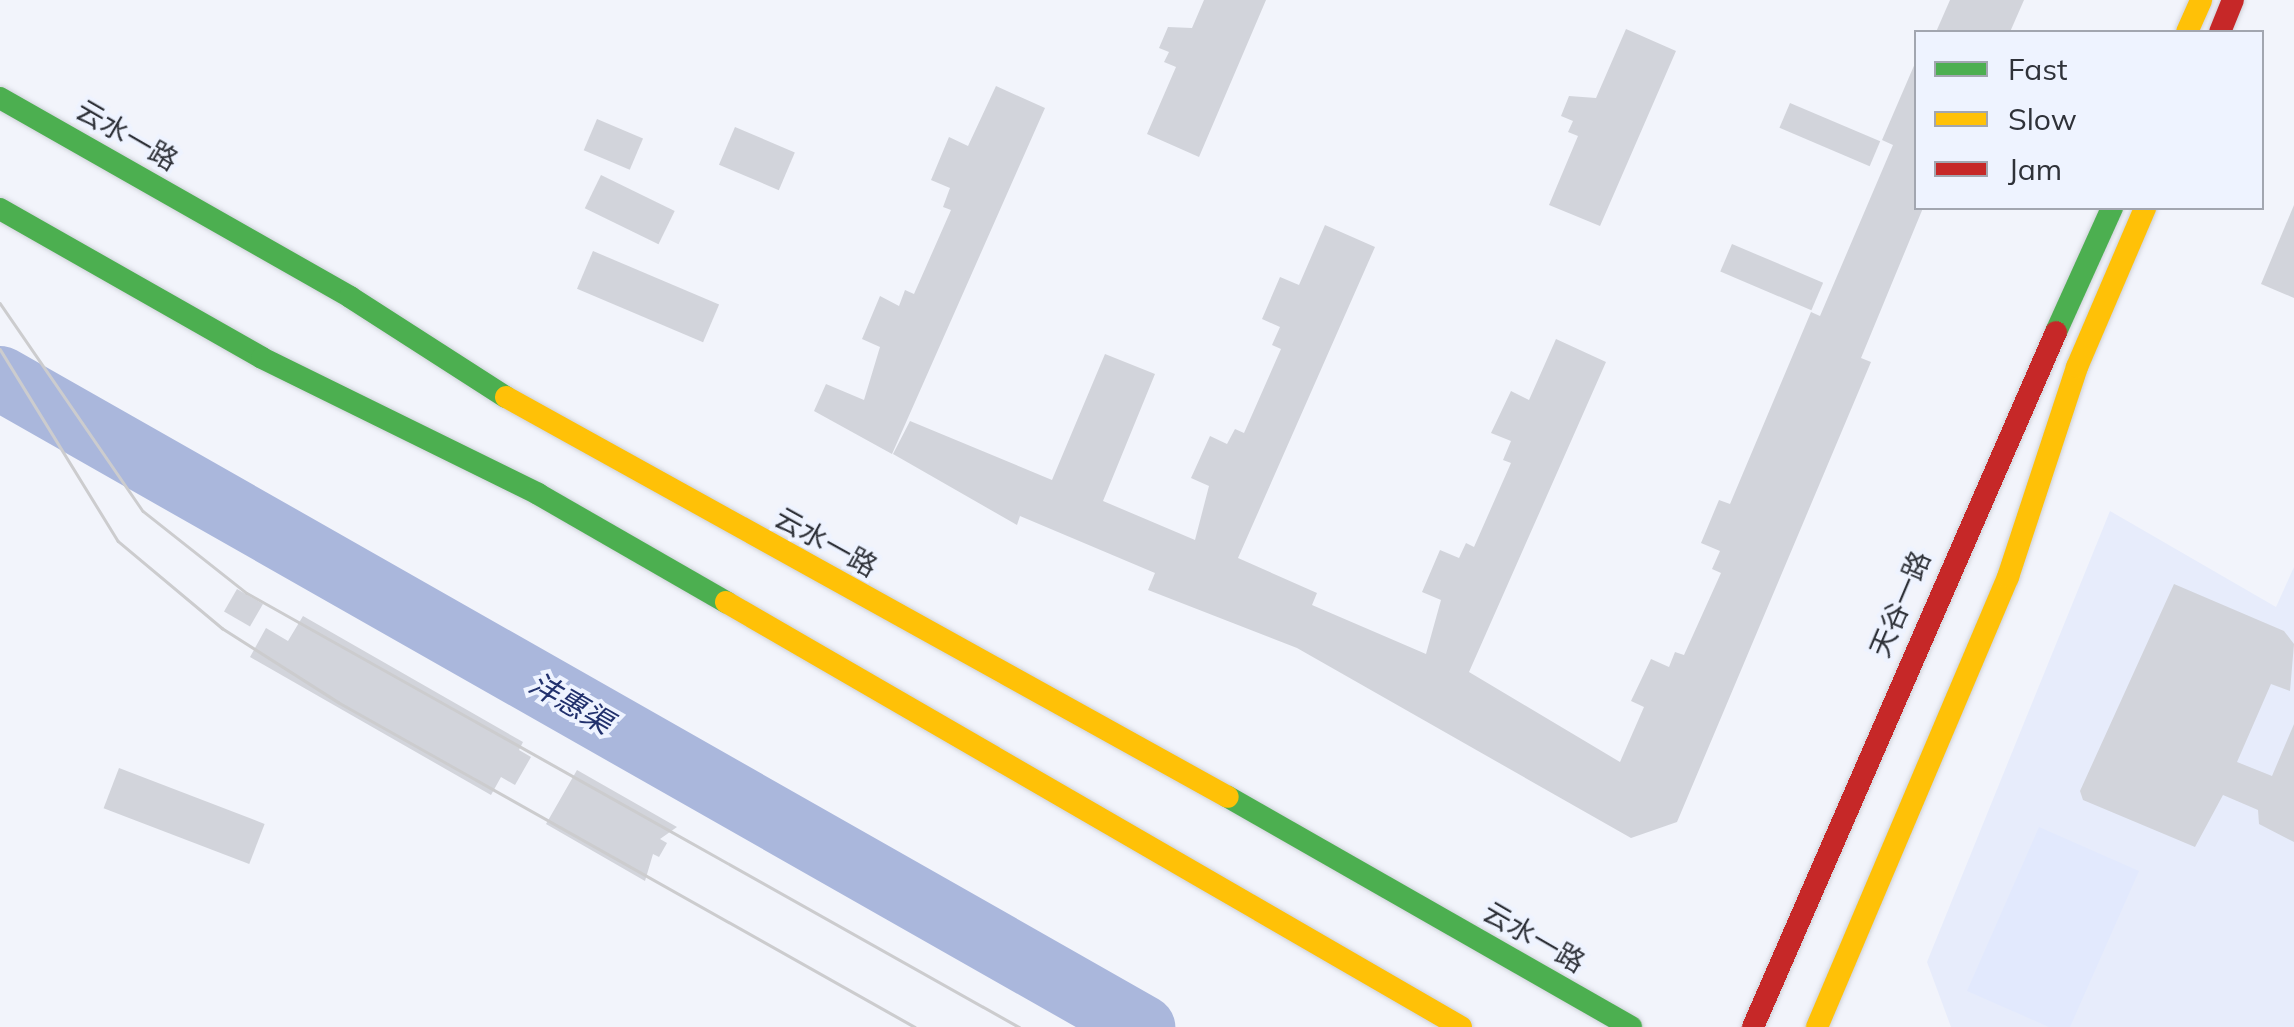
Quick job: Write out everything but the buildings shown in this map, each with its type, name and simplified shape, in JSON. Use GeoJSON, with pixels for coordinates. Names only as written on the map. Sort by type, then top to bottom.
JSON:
{"type":"FeatureCollection","features":[{"type":"Feature","properties":{"kind":"street"},"geometry":{"type":"LineString","coordinates":[[2188,30],[2201,0]]}},
{"type":"Feature","properties":{"kind":"street"},"geometry":{"type":"LineString","coordinates":[[2221,30],[2233,0]]}},
{"type":"Feature","properties":{"kind":"street","name":"云水一路"},"geometry":{"type":"LineString","coordinates":[[0,98],[350,297],[544,422],[1172,765],[1631,1027]]}},
{"type":"Feature","properties":{"kind":"street"},"geometry":{"type":"LineString","coordinates":[[0,209],[262,358],[538,494],[1462,1027]]}},
{"type":"Feature","properties":{"kind":"street","name":"天谷一路"},"geometry":{"type":"LineString","coordinates":[[1753,1027],[1953,556],[2111,210]]}},
{"type":"Feature","properties":{"kind":"street"},"geometry":{"type":"LineString","coordinates":[[1818,1027],[2008,577],[2077,368],[2144,210]]}},
{"type":"Feature","properties":{"kind":"shaded area"},"geometry":{"type":"Polygon","coordinates":[[[2110,511],[2276,607],[2294,567],[2294,1027],[1951,1027],[1927,962],[2110,511]]]}},
{"type":"Feature","properties":{"kind":"shaded area"},"geometry":{"type":"Polygon","coordinates":[[[2039,827],[2139,871],[2070,1027],[2049,1027],[1967,991],[2039,827]]]}},
{"type":"Feature","properties":{"kind":"waterway","name":"沣惠渠"},"geometry":{"type":"LineString","coordinates":[[0,378],[1142,1027]]}},
{"type":"Feature","properties":{"kind":"tram line"},"geometry":{"type":"LineString","coordinates":[[0,303],[143,511],[247,593],[1019,1027]]}},
{"type":"Feature","properties":{"kind":"tram line"},"geometry":{"type":"LineString","coordinates":[[0,349],[118,541],[222,628],[338,702],[915,1027]]}},
{"type":"Feature","properties":{"kind":"traffic: fast"},"geometry":{"type":"LineString","coordinates":[[0,98],[350,297],[506,397]]}},
{"type":"Feature","properties":{"kind":"traffic: fast"},"geometry":{"type":"LineString","coordinates":[[0,209],[262,358],[538,494],[726,602]]}},
{"type":"Feature","properties":{"kind":"traffic: fast"},"geometry":{"type":"LineString","coordinates":[[2056,332],[2111,210]]}},
{"type":"Feature","properties":{"kind":"traffic: fast"},"geometry":{"type":"LineString","coordinates":[[1228,797],[1631,1027]]}},
{"type":"Feature","properties":{"kind":"traffic: slow"},"geometry":{"type":"LineString","coordinates":[[2188,30],[2201,0]]}},
{"type":"Feature","properties":{"kind":"traffic: slow"},"geometry":{"type":"LineString","coordinates":[[1817,1027],[2008,577],[2077,367],[2144,210]]}},
{"type":"Feature","properties":{"kind":"traffic: slow"},"geometry":{"type":"LineString","coordinates":[[506,397],[1228,797]]}},
{"type":"Feature","properties":{"kind":"traffic: slow"},"geometry":{"type":"LineString","coordinates":[[726,602],[1461,1027]]}},
{"type":"Feature","properties":{"kind":"traffic: jam"},"geometry":{"type":"LineString","coordinates":[[2221,30],[2233,0]]}},
{"type":"Feature","properties":{"kind":"traffic: jam"},"geometry":{"type":"LineString","coordinates":[[1753,1027],[2056,332]]}}]}
